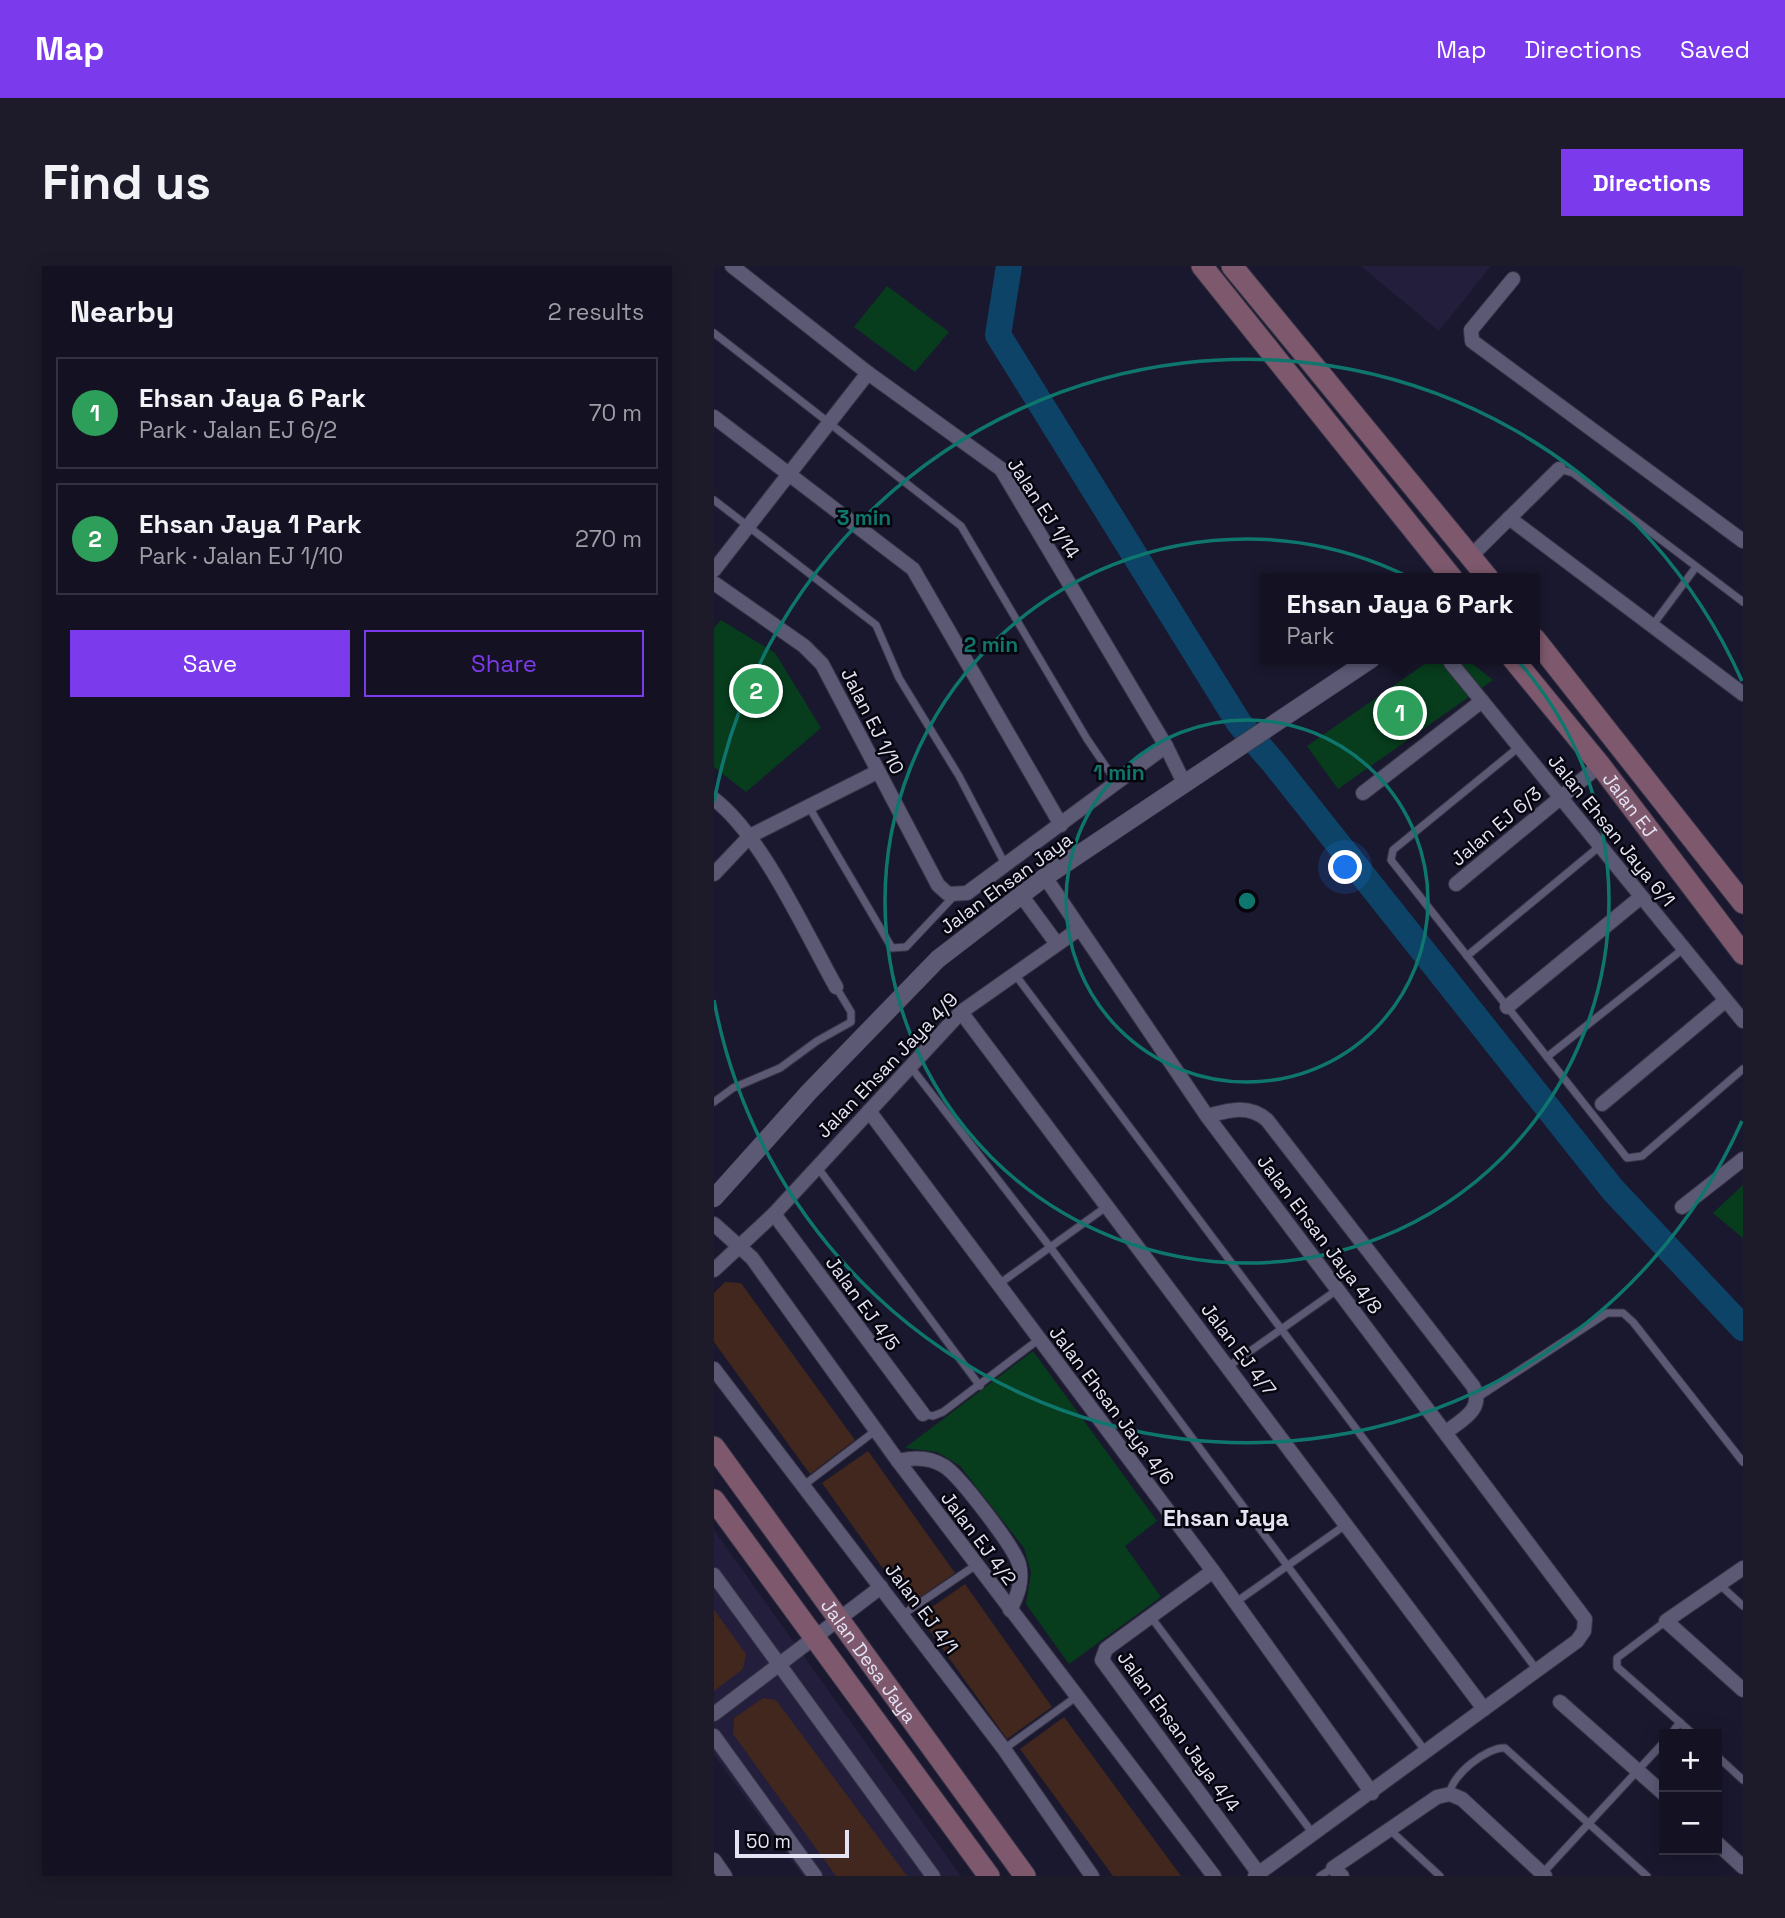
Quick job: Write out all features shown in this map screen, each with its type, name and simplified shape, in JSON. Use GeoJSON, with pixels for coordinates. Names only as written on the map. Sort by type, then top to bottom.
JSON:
{"type":"FeatureCollection","features":[{"type":"Feature","properties":{"kind":"main road"},"geometry":{"type":"LineString","coordinates":[[1202,266],[1448,573]]}},
{"type":"Feature","properties":{"kind":"main road"},"geometry":{"type":"LineString","coordinates":[[1232,266],[1484,573]]}},
{"type":"Feature","properties":{"kind":"main road","name":"Jalan EJ"},"geometry":{"type":"LineString","coordinates":[[1540,645],[1743,904]]}},
{"type":"Feature","properties":{"kind":"main road","name":"Jalan EJ"},"geometry":{"type":"LineString","coordinates":[[1517,664],[1600,765],[1743,954]]}},
{"type":"Feature","properties":{"kind":"main road","name":"Jalan Desa Jaya"},"geometry":{"type":"LineString","coordinates":[[714,1448],[841,1619],[1025,1876]]}},
{"type":"Feature","properties":{"kind":"main road","name":"Jalan Desa Jaya"},"geometry":{"type":"LineString","coordinates":[[714,1500],[989,1876]]}},
{"type":"Feature","properties":{"kind":"street","name":"Jalan EJ 1/14"},"geometry":{"type":"LineString","coordinates":[[732,266],[868,373],[1001,469],[1166,746],[1185,785]]}},
{"type":"Feature","properties":{"kind":"street"},"geometry":{"type":"LineString","coordinates":[[1513,279],[1471,330],[1472,341],[1743,541]]}},
{"type":"Feature","properties":{"kind":"street"},"geometry":{"type":"LineString","coordinates":[[714,570],[868,373]]}},
{"type":"Feature","properties":{"kind":"street"},"geometry":{"type":"LineString","coordinates":[[714,417],[913,569],[1061,825]]}},
{"type":"Feature","properties":{"kind":"street"},"geometry":{"type":"LineString","coordinates":[[1471,556],[1559,469]]}},
{"type":"Feature","properties":{"kind":"street"},"geometry":{"type":"LineString","coordinates":[[1508,519],[1743,694]]}},
{"type":"Feature","properties":{"kind":"street"},"geometry":{"type":"LineString","coordinates":[[1417,534],[1433,573]]}},
{"type":"Feature","properties":{"kind":"street","name":"Jalan EJ 1/10"},"geometry":{"type":"LineString","coordinates":[[715,588],[803,646],[822,664],[938,885],[960,894]]}},
{"type":"Feature","properties":{"kind":"street","name":"Jalan Ehsan Jaya"},"geometry":{"type":"LineString","coordinates":[[714,1198],[808,1092],[920,977],[1045,877],[1364,664]]}},
{"type":"Feature","properties":{"kind":"street","name":"Jalan Ehsan Jaya 6/1"},"geometry":{"type":"LineString","coordinates":[[1452,664],[1743,1021]]}},
{"type":"Feature","properties":{"kind":"street"},"geometry":{"type":"LineString","coordinates":[[1363,793],[1482,701]]}},
{"type":"Feature","properties":{"kind":"street"},"geometry":{"type":"LineString","coordinates":[[960,894],[1061,825],[1166,746]]}},
{"type":"Feature","properties":{"kind":"street","name":"Jalan EJ 6/3"},"geometry":{"type":"LineString","coordinates":[[1456,884],[1600,765]]}},
{"type":"Feature","properties":{"kind":"street"},"geometry":{"type":"LineString","coordinates":[[714,874],[750,836],[877,772]]}},
{"type":"Feature","properties":{"kind":"street"},"geometry":{"type":"LineString","coordinates":[[714,799],[729,811],[750,836],[836,987]]}},
{"type":"Feature","properties":{"kind":"street","name":"Jalan Ehsan Jaya 4/8"},"geometry":{"type":"LineString","coordinates":[[1045,877],[1207,1116],[1577,1606],[1586,1625],[1581,1637],[1537,1670]]}},
{"type":"Feature","properties":{"kind":"street"},"geometry":{"type":"LineString","coordinates":[[1021,895],[1057,944]]}},
{"type":"Feature","properties":{"kind":"street"},"geometry":{"type":"LineString","coordinates":[[1507,1007],[1641,897]]}},
{"type":"Feature","properties":{"kind":"street","name":"Jalan Ehsan Jaya 4/9"},"geometry":{"type":"LineString","coordinates":[[714,1270],[774,1214],[961,1012],[1014,972],[1079,929]]}},
{"type":"Feature","properties":{"kind":"street"},"geometry":{"type":"LineString","coordinates":[[1602,1104],[1725,1001]]}},
{"type":"Feature","properties":{"kind":"street","name":"Jalan EJ 4/7"},"geometry":{"type":"LineString","coordinates":[[961,1012],[1484,1709]]}},
{"type":"Feature","properties":{"kind":"street"},"geometry":{"type":"LineString","coordinates":[[1207,1116],[1243,1109],[1260,1114],[1267,1120],[1473,1386],[1477,1398],[1473,1410],[1446,1432]]}},
{"type":"Feature","properties":{"kind":"street","name":"Jalan Ehsan Jaya 4/6"},"geometry":{"type":"LineString","coordinates":[[869,1111],[1213,1571],[1372,1793]]}},
{"type":"Feature","properties":{"kind":"street"},"geometry":{"type":"LineString","coordinates":[[1682,1207],[1743,1159]]}},
{"type":"Feature","properties":{"kind":"street","name":"Jalan EJ 4/5"},"geometry":{"type":"LineString","coordinates":[[774,1214],[923,1414]]}},
{"type":"Feature","properties":{"kind":"street","name":"Jalan EJ 4/2"},"geometry":{"type":"LineString","coordinates":[[714,1224],[752,1258],[875,1431],[1214,1876]]}},
{"type":"Feature","properties":{"kind":"street","name":"Jalan EJ 4/1"},"geometry":{"type":"LineString","coordinates":[[714,1369],[1004,1749],[1091,1876]]}},
{"type":"Feature","properties":{"kind":"street"},"geometry":{"type":"LineString","coordinates":[[898,1461],[927,1459],[953,1472],[1012,1548],[1020,1575],[1020,1588],[1010,1610]]}},
{"type":"Feature","properties":{"kind":"street"},"geometry":{"type":"LineString","coordinates":[[1743,1568],[1666,1622],[1743,1690]]}},
{"type":"Feature","properties":{"kind":"street","name":"Jalan Ehsan Jaya 4/4"},"geometry":{"type":"LineString","coordinates":[[1213,1571],[1106,1649],[1102,1660],[1257,1875]]}},
{"type":"Feature","properties":{"kind":"street"},"geometry":{"type":"LineString","coordinates":[[714,1575],[933,1876]]}},
{"type":"Feature","properties":{"kind":"street"},"geometry":{"type":"LineString","coordinates":[[714,1714],[881,1587]]}},
{"type":"Feature","properties":{"kind":"street"},"geometry":{"type":"LineString","coordinates":[[1257,1875],[1537,1670]]}},
{"type":"Feature","properties":{"kind":"street"},"geometry":{"type":"LineString","coordinates":[[1560,1702],[1662,1792]]}},
{"type":"Feature","properties":{"kind":"street"},"geometry":{"type":"LineString","coordinates":[[714,1736],[815,1876]]}},
{"type":"Feature","properties":{"kind":"street"},"geometry":{"type":"LineString","coordinates":[[1331,1873],[1437,1797],[1456,1797],[1543,1875]]}},
{"type":"Feature","properties":{"kind":"street"},"geometry":{"type":"LineString","coordinates":[[1722,1848],[1743,1867]]}},
{"type":"Feature","properties":{"kind":"street"},"geometry":{"type":"LineString","coordinates":[[714,1860],[725,1876]]}},
{"type":"Feature","properties":{"kind":"lane"},"geometry":{"type":"LineString","coordinates":[[714,333],[961,526],[1087,739],[1117,783]]}},
{"type":"Feature","properties":{"kind":"lane"},"geometry":{"type":"LineString","coordinates":[[1559,469],[1573,473],[1743,601]]}},
{"type":"Feature","properties":{"kind":"lane"},"geometry":{"type":"LineString","coordinates":[[714,500],[876,625],[899,678],[959,776],[1005,864]]}},
{"type":"Feature","properties":{"kind":"lane"},"geometry":{"type":"LineString","coordinates":[[1652,627],[1696,567]]}},
{"type":"Feature","properties":{"kind":"lane"},"geometry":{"type":"LineString","coordinates":[[1519,747],[1390,855],[1627,1157],[1631,1159],[1642,1156],[1743,1069]]}},
{"type":"Feature","properties":{"kind":"lane"},"geometry":{"type":"LineString","coordinates":[[808,807],[892,948],[906,947],[960,894]]}},
{"type":"Feature","properties":{"kind":"lane"},"geometry":{"type":"LineString","coordinates":[[1467,956],[1600,846]]}},
{"type":"Feature","properties":{"kind":"lane"},"geometry":{"type":"LineString","coordinates":[[1547,1057],[1683,949]]}},
{"type":"Feature","properties":{"kind":"lane"},"geometry":{"type":"LineString","coordinates":[[1014,972],[1537,1670]]}},
{"type":"Feature","properties":{"kind":"lane"},"geometry":{"type":"LineString","coordinates":[[714,1102],[733,1088],[780,1068],[817,1041],[851,1022],[851,1012],[836,987]]}},
{"type":"Feature","properties":{"kind":"lane"},"geometry":{"type":"LineString","coordinates":[[910,1065],[1050,1247],[1426,1752]]}},
{"type":"Feature","properties":{"kind":"lane"},"geometry":{"type":"LineString","coordinates":[[817,1167],[980,1386]]}},
{"type":"Feature","properties":{"kind":"lane"},"geometry":{"type":"LineString","coordinates":[[999,1285],[1106,1207]]}},
{"type":"Feature","properties":{"kind":"lane"},"geometry":{"type":"LineString","coordinates":[[1229,1366],[1337,1289]]}},
{"type":"Feature","properties":{"kind":"lane"},"geometry":{"type":"LineString","coordinates":[[1477,1398],[1606,1313],[1623,1313],[1633,1322],[1743,1462]]}},
{"type":"Feature","properties":{"kind":"lane"},"geometry":{"type":"LineString","coordinates":[[923,1414],[933,1416],[943,1412],[1038,1340]]}},
{"type":"Feature","properties":{"kind":"lane"},"geometry":{"type":"LineString","coordinates":[[804,1485],[875,1431]]}},
{"type":"Feature","properties":{"kind":"lane"},"geometry":{"type":"LineString","coordinates":[[1235,1602],[1344,1525]]}},
{"type":"Feature","properties":{"kind":"lane"},"geometry":{"type":"LineString","coordinates":[[902,1615],[976,1565]]}},
{"type":"Feature","properties":{"kind":"lane"},"geometry":{"type":"LineString","coordinates":[[1720,1585],[1743,1606]]}},
{"type":"Feature","properties":{"kind":"lane"},"geometry":{"type":"LineString","coordinates":[[1152,1617],[1314,1835]]}},
{"type":"Feature","properties":{"kind":"lane"},"geometry":{"type":"LineString","coordinates":[[1666,1622],[1617,1658],[1616,1662],[1619,1671],[1688,1729]]}},
{"type":"Feature","properties":{"kind":"lane"},"geometry":{"type":"LineString","coordinates":[[1004,1749],[1076,1697]]}},
{"type":"Feature","properties":{"kind":"lane"},"geometry":{"type":"LineString","coordinates":[[1675,1729],[1681,1722]]}},
{"type":"Feature","properties":{"kind":"lane"},"geometry":{"type":"LineString","coordinates":[[1456,1797],[1452,1781],[1458,1774],[1494,1749],[1505,1748],[1647,1876]]}},
{"type":"Feature","properties":{"kind":"lane"},"geometry":{"type":"LineString","coordinates":[[1543,1875],[1659,1748]]}},
{"type":"Feature","properties":{"kind":"lane"},"geometry":{"type":"LineString","coordinates":[[1722,1761],[1743,1780]]}},
{"type":"Feature","properties":{"kind":"lane"},"geometry":{"type":"LineString","coordinates":[[1390,1830],[1440,1876]]}},
{"type":"Feature","properties":{"kind":"shaded area"},"geometry":{"type":"Polygon","coordinates":[[[1361,266],[1491,266],[1439,331],[1361,266]]]}},
{"type":"Feature","properties":{"kind":"shaded area"},"geometry":{"type":"Polygon","coordinates":[[[714,1530],[961,1876],[803,1876],[714,1755],[714,1530]]]}},
{"type":"Feature","properties":{"kind":"green space"},"geometry":{"type":"Polygon","coordinates":[[[887,286],[949,332],[915,372],[854,327],[887,286]]]}},
{"type":"Feature","properties":{"kind":"green space"},"geometry":{"type":"Polygon","coordinates":[[[721,620],[775,653],[821,728],[746,792],[714,767],[714,628],[721,620]]]}},
{"type":"Feature","properties":{"kind":"green space"},"geometry":{"type":"Polygon","coordinates":[[[1425,664],[1472,664],[1493,680],[1338,789],[1307,746],[1425,664]]]}},
{"type":"Feature","properties":{"kind":"green space"},"geometry":{"type":"Polygon","coordinates":[[[1743,1185],[1743,1238],[1713,1213],[1743,1185]]]}},
{"type":"Feature","properties":{"kind":"green space"},"geometry":{"type":"Polygon","coordinates":[[[1033,1351],[1157,1521],[1125,1546],[1161,1597],[1069,1664],[1026,1604],[1031,1572],[1024,1548],[960,1466],[937,1452],[905,1448],[1033,1351]]]}},
{"type":"Feature","properties":{"kind":"building"},"geometry":{"type":"Polygon","coordinates":[[[725,1282],[741,1283],[855,1440],[810,1474],[714,1342],[714,1293],[725,1282]]]}},
{"type":"Feature","properties":{"kind":"building"},"geometry":{"type":"Polygon","coordinates":[[[868,1451],[955,1573],[909,1605],[822,1483],[868,1451]]]}},
{"type":"Feature","properties":{"kind":"building"},"geometry":{"type":"Polygon","coordinates":[[[965,1584],[1052,1707],[1007,1739],[919,1616],[965,1584]]]}},
{"type":"Feature","properties":{"kind":"building"},"geometry":{"type":"Polygon","coordinates":[[[714,1610],[746,1654],[743,1669],[714,1691],[714,1610]]]}},
{"type":"Feature","properties":{"kind":"building"},"geometry":{"type":"Polygon","coordinates":[[[763,1698],[776,1700],[907,1876],[836,1876],[733,1734],[734,1718],[763,1698]]]}},
{"type":"Feature","properties":{"kind":"building"},"geometry":{"type":"Polygon","coordinates":[[[1064,1717],[1181,1876],[1113,1876],[1020,1749],[1064,1717]]]}},
{"type":"Feature","properties":{"kind":"waterway"},"geometry":{"type":"LineString","coordinates":[[1009,266],[998,335],[1239,723],[1273,762],[1613,1190],[1743,1328]]}},
{"type":"Feature","properties":{"kind":"place","name":"Ehsan Jaya 1 Park"},"geometry":{"type":"Point","coordinates":[756,691]}},
{"type":"Feature","properties":{"kind":"place","name":"Ehsan Jaya 6 Park"},"geometry":{"type":"Point","coordinates":[1400,713]}},
{"type":"Feature","properties":{"kind":"district","name":"Ehsan Jaya"},"geometry":{"type":"Point","coordinates":[1226,1518]}}]}
